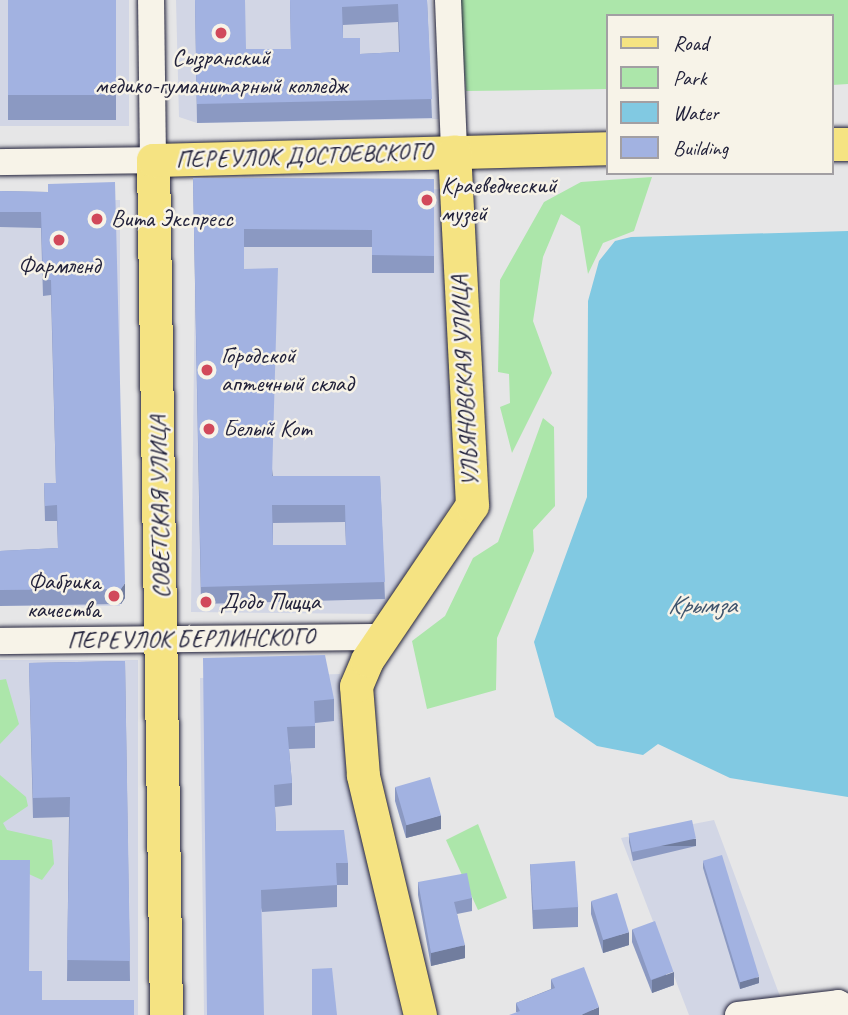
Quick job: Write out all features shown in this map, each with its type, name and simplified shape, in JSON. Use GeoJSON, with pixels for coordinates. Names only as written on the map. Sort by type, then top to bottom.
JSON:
{"type":"FeatureCollection","features":[{"type":"Feature","properties":{"kind":"main road","name":"ПЕРЕУЛОК ДОСТОЕВСКОГО"},"geometry":{"type":"LineString","coordinates":[[153,160],[606,148]]}},
{"type":"Feature","properties":{"kind":"main road","name":"УЛЬЯНОВСКАЯ УЛИЦА"},"geometry":{"type":"LineString","coordinates":[[420,1015],[363,775],[356,708],[361,669],[472,505],[454,151]]}},
{"type":"Feature","properties":{"kind":"main road","name":"СОВЕТСКАЯ УЛИЦА"},"geometry":{"type":"LineString","coordinates":[[153,160],[166,1015]]}},
{"type":"Feature","properties":{"kind":"street","name":"СОВЕТСКАЯ УЛИЦА"},"geometry":{"type":"LineString","coordinates":[[151,0],[153,160]]}},
{"type":"Feature","properties":{"kind":"street","name":"УЛЬЯНОВСКАЯ УЛИЦА"},"geometry":{"type":"LineString","coordinates":[[447,0],[454,151]]}},
{"type":"Feature","properties":{"kind":"street","name":"ПЕРЕУЛОК ДОСТОЕВСКОГО"},"geometry":{"type":"LineString","coordinates":[[0,162],[153,160]]}},
{"type":"Feature","properties":{"kind":"street","name":"ПЕРЕУЛОК БЕРЛИНСКОГО"},"geometry":{"type":"LineString","coordinates":[[0,641],[382,637]]}},
{"type":"Feature","properties":{"kind":"street"},"geometry":{"type":"LineString","coordinates":[[738,1015],[843,1005]]}},
{"type":"Feature","properties":{"kind":"shaded area"},"geometry":{"type":"Polygon","coordinates":[[[0,0],[129,0],[129,126],[0,126],[0,0]]]}},
{"type":"Feature","properties":{"kind":"shaded area"},"geometry":{"type":"Polygon","coordinates":[[[176,0],[432,0],[440,119],[197,123],[179,117],[176,0]]]}},
{"type":"Feature","properties":{"kind":"shaded area"},"geometry":{"type":"Polygon","coordinates":[[[451,189],[459,492],[380,614],[191,612],[196,193],[451,189]]]}},
{"type":"Feature","properties":{"kind":"shaded area"},"geometry":{"type":"Polygon","coordinates":[[[0,200],[120,200],[120,606],[0,606],[0,200]]]}},
{"type":"Feature","properties":{"kind":"shaded area"},"geometry":{"type":"Polygon","coordinates":[[[0,660],[138,660],[138,1015],[0,1015],[0,660]]]}},
{"type":"Feature","properties":{"kind":"shaded area"},"geometry":{"type":"Polygon","coordinates":[[[340,674],[339,715],[401,1015],[204,1015],[200,678],[340,674]]]}},
{"type":"Feature","properties":{"kind":"shaded area"},"geometry":{"type":"Polygon","coordinates":[[[714,820],[787,1015],[689,1015],[621,838],[714,820]]]}},
{"type":"Feature","properties":{"kind":"green space"},"geometry":{"type":"Polygon","coordinates":[[[459,0],[848,0],[848,84],[834,85],[834,14],[606,14],[606,89],[466,91],[459,0]]]}},
{"type":"Feature","properties":{"kind":"green space"},"geometry":{"type":"Polygon","coordinates":[[[652,177],[634,231],[603,243],[588,274],[580,226],[561,214],[543,257],[533,321],[552,373],[512,453],[500,407],[510,403],[509,374],[498,372],[500,280],[544,202],[581,182],[652,177]]]}},
{"type":"Feature","properties":{"kind":"green space"},"geometry":{"type":"Polygon","coordinates":[[[543,418],[554,427],[555,506],[533,530],[534,551],[497,638],[496,690],[427,709],[412,641],[445,616],[473,558],[498,542],[543,418]]]}},
{"type":"Feature","properties":{"kind":"green space"},"geometry":{"type":"Polygon","coordinates":[[[6,679],[19,724],[0,744],[0,680],[6,679]]]}},
{"type":"Feature","properties":{"kind":"green space"},"geometry":{"type":"Polygon","coordinates":[[[0,775],[26,797],[28,806],[3,823],[7,830],[52,840],[54,864],[42,880],[22,871],[0,873],[0,775]]]}},
{"type":"Feature","properties":{"kind":"green space"},"geometry":{"type":"Polygon","coordinates":[[[478,824],[507,898],[478,910],[446,840],[478,824]]]}},
{"type":"Feature","properties":{"kind":"water","name":"Крымза"},"geometry":{"type":"Polygon","coordinates":[[[848,231],[848,797],[730,778],[658,744],[643,755],[597,746],[555,717],[534,642],[587,497],[588,301],[599,261],[615,241],[631,237],[848,231]]]}},
{"type":"Feature","properties":{"kind":"building"},"geometry":{"type":"Polygon","coordinates":[[[8,0],[116,0],[116,95],[8,95],[8,0]]]}},
{"type":"Feature","properties":{"kind":"building"},"geometry":{"type":"Polygon","coordinates":[[[195,0],[245,0],[246,49],[291,49],[290,0],[427,0],[432,99],[197,104],[195,0]],[[398,4],[342,7],[343,38],[360,38],[360,54],[400,52],[398,4]]]}},
{"type":"Feature","properties":{"kind":"building"},"geometry":{"type":"Polygon","coordinates":[[[193,178],[434,179],[434,256],[372,255],[372,230],[244,229],[244,269],[278,268],[272,476],[380,476],[385,582],[201,587],[193,178]],[[272,505],[273,545],[346,545],[345,505],[272,505]]]}},
{"type":"Feature","properties":{"kind":"building"},"geometry":{"type":"Polygon","coordinates":[[[115,182],[125,583],[121,589],[0,590],[0,551],[58,548],[57,505],[45,506],[44,483],[56,483],[51,280],[43,280],[41,212],[0,212],[0,191],[48,192],[48,184],[115,182]]]}},
{"type":"Feature","properties":{"kind":"building"},"geometry":{"type":"Polygon","coordinates":[[[325,655],[334,699],[314,701],[315,726],[287,727],[292,783],[274,785],[276,831],[344,830],[348,863],[336,863],[337,885],[261,890],[264,1015],[207,1015],[203,658],[325,655]]]}},
{"type":"Feature","properties":{"kind":"building"},"geometry":{"type":"Polygon","coordinates":[[[125,661],[130,961],[67,960],[70,797],[33,798],[29,663],[125,661]]]}},
{"type":"Feature","properties":{"kind":"building"},"geometry":{"type":"Polygon","coordinates":[[[430,777],[441,815],[406,825],[395,787],[430,777]]]}},
{"type":"Feature","properties":{"kind":"building"},"geometry":{"type":"Polygon","coordinates":[[[692,820],[696,839],[632,852],[628,834],[692,820]]]}},
{"type":"Feature","properties":{"kind":"building"},"geometry":{"type":"Polygon","coordinates":[[[722,855],[759,976],[740,982],[703,861],[722,855]]]}},
{"type":"Feature","properties":{"kind":"building"},"geometry":{"type":"Polygon","coordinates":[[[0,860],[30,860],[29,971],[42,971],[42,1000],[134,1000],[134,1015],[0,1015],[0,860]]]}},
{"type":"Feature","properties":{"kind":"building"},"geometry":{"type":"Polygon","coordinates":[[[575,861],[578,907],[533,910],[530,864],[575,861]]]}},
{"type":"Feature","properties":{"kind":"building"},"geometry":{"type":"Polygon","coordinates":[[[467,873],[472,898],[454,902],[465,945],[431,953],[418,882],[467,873]]]}},
{"type":"Feature","properties":{"kind":"building"},"geometry":{"type":"Polygon","coordinates":[[[617,893],[629,932],[603,940],[591,901],[617,893]]]}},
{"type":"Feature","properties":{"kind":"building"},"geometry":{"type":"Polygon","coordinates":[[[655,921],[673,972],[651,980],[632,929],[655,921]]]}},
{"type":"Feature","properties":{"kind":"building"},"geometry":{"type":"Polygon","coordinates":[[[584,967],[599,1007],[581,1015],[509,1015],[520,1011],[516,1003],[555,988],[551,979],[584,967]]]}},
{"type":"Feature","properties":{"kind":"building"},"geometry":{"type":"Polygon","coordinates":[[[332,968],[337,1015],[312,1015],[312,969],[332,968]]]}},
{"type":"Feature","properties":{"kind":"place","name":"Сызранский медико-гуманитарный колледж"},"geometry":{"type":"Point","coordinates":[221,33]}},
{"type":"Feature","properties":{"kind":"place","name":"Краеведческий музей"},"geometry":{"type":"Point","coordinates":[427,200]}},
{"type":"Feature","properties":{"kind":"place","name":"Вита Экспресс"},"geometry":{"type":"Point","coordinates":[97,219]}},
{"type":"Feature","properties":{"kind":"place","name":"Фармленд"},"geometry":{"type":"Point","coordinates":[59,240]}},
{"type":"Feature","properties":{"kind":"place","name":"Городской аптечный склад"},"geometry":{"type":"Point","coordinates":[207,370]}},
{"type":"Feature","properties":{"kind":"place","name":"Белый Кот"},"geometry":{"type":"Point","coordinates":[209,429]}},
{"type":"Feature","properties":{"kind":"place","name":"Фабрика качества"},"geometry":{"type":"Point","coordinates":[114,596]}},
{"type":"Feature","properties":{"kind":"place","name":"Додо Пицца"},"geometry":{"type":"Point","coordinates":[206,602]}}]}
